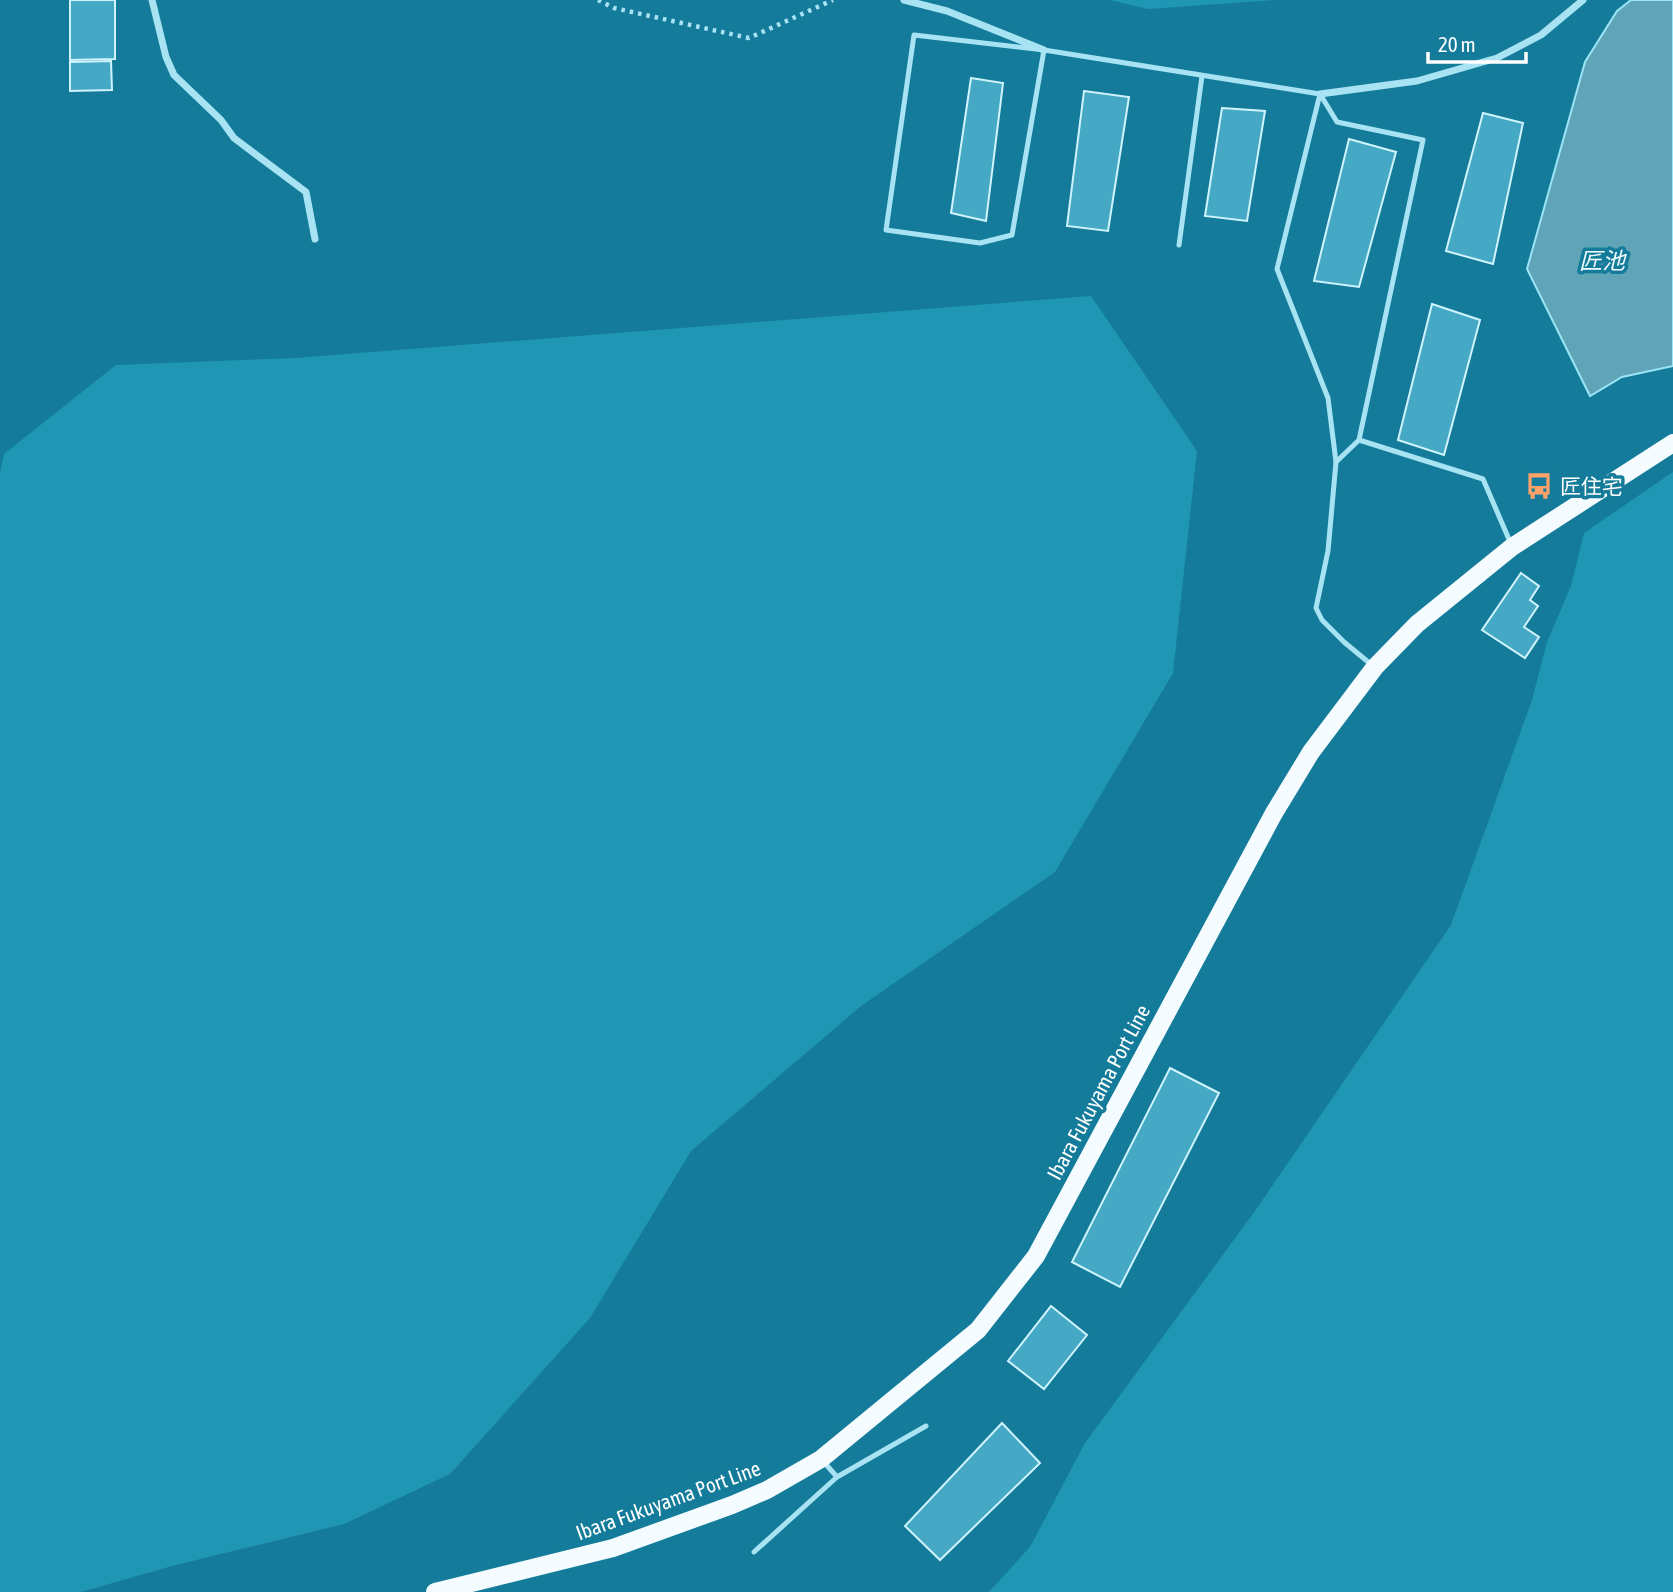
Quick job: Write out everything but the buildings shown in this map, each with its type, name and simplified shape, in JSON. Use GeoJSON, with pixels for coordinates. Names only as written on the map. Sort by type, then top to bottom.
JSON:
{"type":"FeatureCollection","features":[{"type":"Feature","properties":{"kind":"main road","name":"Ibara Fukuyama Port Line"},"geometry":{"type":"LineString","coordinates":[[435,1592],[613,1548],[767,1490],[821,1459],[978,1330],[1036,1256],[1273,813],[1311,752],[1375,667],[1417,624],[1512,547],[1673,443]]}},
{"type":"Feature","properties":{"kind":"street"},"geometry":{"type":"LineString","coordinates":[[152,0],[166,57],[174,75],[221,120],[234,138],[306,192],[315,239]]}},
{"type":"Feature","properties":{"kind":"street"},"geometry":{"type":"LineString","coordinates":[[1320,94],[1417,81],[1497,58],[1541,35],[1583,0]]}},
{"type":"Feature","properties":{"kind":"street"},"geometry":{"type":"LineString","coordinates":[[904,1],[947,11],[1044,50]]}},
{"type":"Feature","properties":{"kind":"lane"},"geometry":{"type":"LineString","coordinates":[[1044,50],[1012,235],[981,243],[886,230],[914,35],[1044,50],[1320,94]]}},
{"type":"Feature","properties":{"kind":"lane"},"geometry":{"type":"LineString","coordinates":[[1179,245],[1202,76]]}},
{"type":"Feature","properties":{"kind":"lane"},"geometry":{"type":"LineString","coordinates":[[1320,94],[1337,122],[1423,139],[1359,440],[1336,462]]}},
{"type":"Feature","properties":{"kind":"lane"},"geometry":{"type":"LineString","coordinates":[[1320,94],[1277,269],[1328,398],[1336,462],[1328,551],[1316,608],[1322,620],[1343,642],[1375,667]]}},
{"type":"Feature","properties":{"kind":"lane"},"geometry":{"type":"LineString","coordinates":[[1359,440],[1483,479],[1512,547]]}},
{"type":"Feature","properties":{"kind":"lane"},"geometry":{"type":"LineString","coordinates":[[754,1552],[837,1477],[926,1426]]}},
{"type":"Feature","properties":{"kind":"lane"},"geometry":{"type":"LineString","coordinates":[[821,1459],[837,1477]]}},
{"type":"Feature","properties":{"kind":"path"},"geometry":{"type":"LineString","coordinates":[[598,0],[614,8],[749,38],[833,0]]}},
{"type":"Feature","properties":{"kind":"shaded area"},"geometry":{"type":"Polygon","coordinates":[[[1110,0],[1274,0],[1148,9],[1110,0]]]}},
{"type":"Feature","properties":{"kind":"shaded area"},"geometry":{"type":"Polygon","coordinates":[[[1091,296],[1197,451],[1173,673],[1055,872],[861,1006],[691,1151],[590,1318],[450,1474],[344,1524],[172,1566],[81,1592],[0,1592],[0,473],[4,454],[116,365],[295,358],[1091,296]]]}},
{"type":"Feature","properties":{"kind":"shaded area"},"geometry":{"type":"Polygon","coordinates":[[[1673,472],[1673,1592],[989,1592],[1030,1547],[1085,1443],[1255,1211],[1451,925],[1532,700],[1547,642],[1571,586],[1584,533],[1673,472]]]}},
{"type":"Feature","properties":{"kind":"water","name":"匠池"},"geometry":{"type":"Polygon","coordinates":[[[1631,0],[1673,0],[1673,366],[1622,377],[1590,396],[1527,269],[1585,62],[1617,11],[1631,0]]]}},
{"type":"Feature","properties":{"kind":"place","name":"匠住宅"},"geometry":{"type":"Point","coordinates":[1539,486]}}]}
